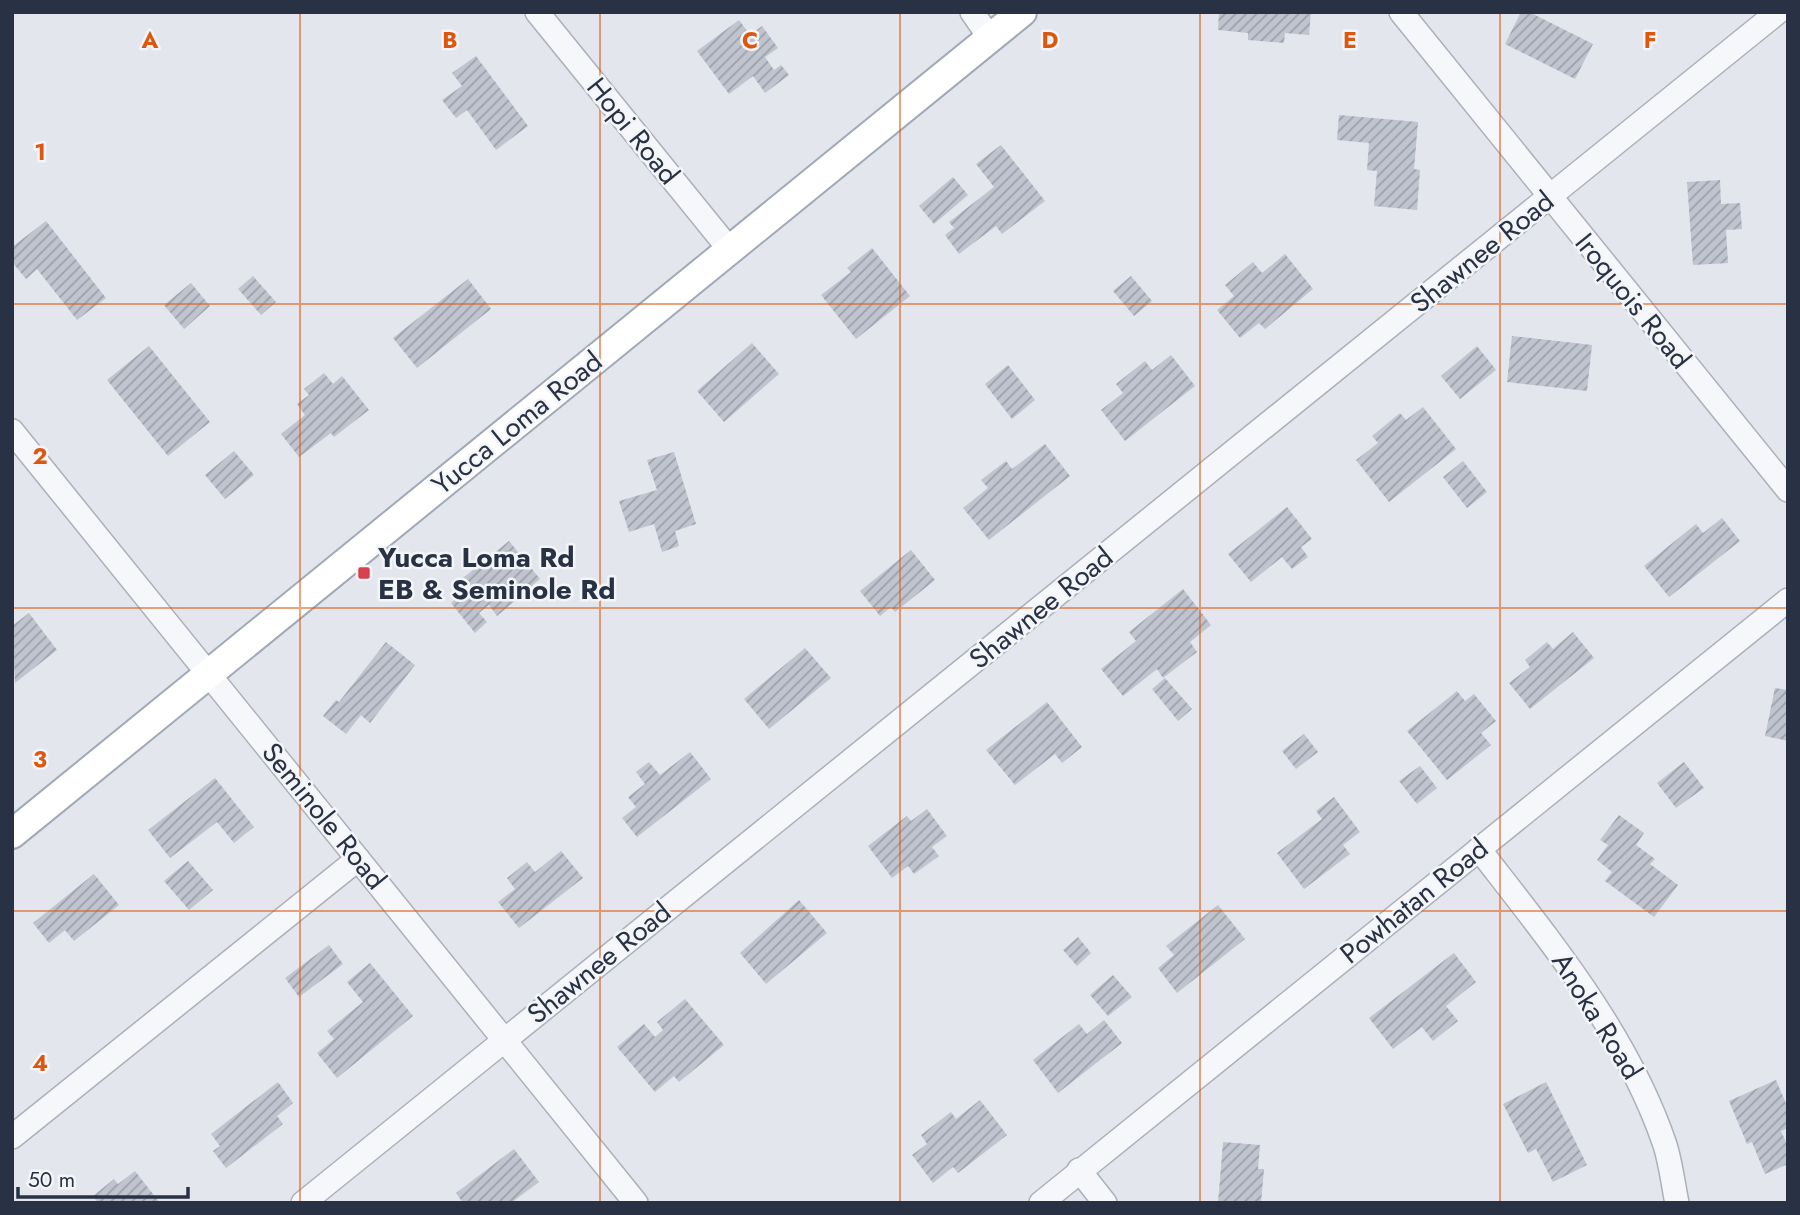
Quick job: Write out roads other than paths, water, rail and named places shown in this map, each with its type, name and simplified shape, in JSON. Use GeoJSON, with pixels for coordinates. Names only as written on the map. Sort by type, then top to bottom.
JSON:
{"type":"FeatureCollection","features":[{"type":"Feature","properties":{"kind":"main road","name":"Yucca Loma Road"},"geometry":{"type":"LineString","coordinates":[[12,834],[1022,12]]}},
{"type":"Feature","properties":{"kind":"street","name":"Hopi Road"},"geometry":{"type":"LineString","coordinates":[[537,12],[730,250]]}},
{"type":"Feature","properties":{"kind":"street"},"geometry":{"type":"LineString","coordinates":[[972,12],[990,38]]}},
{"type":"Feature","properties":{"kind":"street","name":"Iroquois Road"},"geometry":{"type":"LineString","coordinates":[[1401,12],[1788,490]]}},
{"type":"Feature","properties":{"kind":"street","name":"Shawnee Road"},"geometry":{"type":"LineString","coordinates":[[303,1203],[1778,12]]}},
{"type":"Feature","properties":{"kind":"street","name":"Seminole Road"},"geometry":{"type":"LineString","coordinates":[[12,431],[636,1203]]}},
{"type":"Feature","properties":{"kind":"street","name":"Powhatan Road"},"geometry":{"type":"LineString","coordinates":[[1041,1203],[1788,600]]}},
{"type":"Feature","properties":{"kind":"street","name":"Anoka Road"},"geometry":{"type":"LineString","coordinates":[[1479,849],[1573,971],[1633,1070],[1665,1147],[1677,1203]]}},
{"type":"Feature","properties":{"kind":"street"},"geometry":{"type":"LineString","coordinates":[[12,1137],[358,859]]}},
{"type":"Feature","properties":{"kind":"street"},"geometry":{"type":"LineString","coordinates":[[1079,1170],[1105,1203]]}},
{"type":"Feature","properties":{"kind":"place","name":"Yucca Loma Rd EB & Seminole Rd"},"geometry":{"type":"Point","coordinates":[364,573]}}]}
